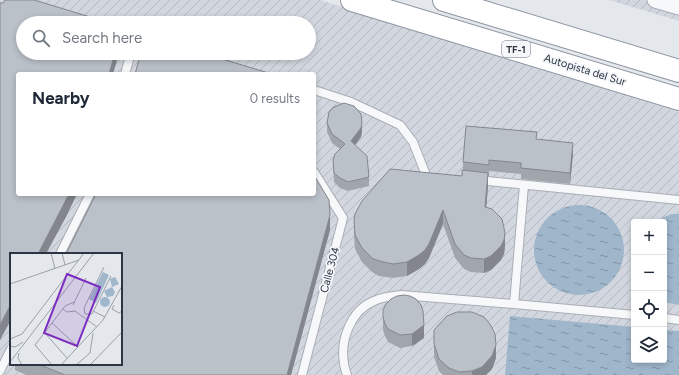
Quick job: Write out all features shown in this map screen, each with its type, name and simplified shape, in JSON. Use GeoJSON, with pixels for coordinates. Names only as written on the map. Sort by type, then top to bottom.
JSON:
{"type":"FeatureCollection","features":[{"type":"Feature","properties":{"kind":"highway","name":"Autopista del Sur"},"geometry":{"type":"LineString","coordinates":[[352,0],[679,99]]}},
{"type":"Feature","properties":{"kind":"highway","name":"TF-1"},"geometry":{"type":"LineString","coordinates":[[444,0],[679,71]]}},
{"type":"Feature","properties":{"kind":"street"},"geometry":{"type":"LineString","coordinates":[[655,0],[679,7]]}},
{"type":"Feature","properties":{"kind":"lane"},"geometry":{"type":"LineString","coordinates":[[126,72],[129,60]]}},
{"type":"Feature","properties":{"kind":"lane"},"geometry":{"type":"LineString","coordinates":[[316,91],[351,102],[400,125],[413,142],[426,176]]}},
{"type":"Feature","properties":{"kind":"lane","name":"Calle 304"},"geometry":{"type":"LineString","coordinates":[[302,375],[343,218],[316,175]]}},
{"type":"Feature","properties":{"kind":"lane"},"geometry":{"type":"LineString","coordinates":[[471,180],[679,200]]}},
{"type":"Feature","properties":{"kind":"lane"},"geometry":{"type":"LineString","coordinates":[[514,304],[524,185]]}},
{"type":"Feature","properties":{"kind":"lane"},"geometry":{"type":"LineString","coordinates":[[60,253],[89,196]]}},
{"type":"Feature","properties":{"kind":"lane"},"geometry":{"type":"LineString","coordinates":[[347,375],[344,363],[344,348],[347,333],[353,318],[362,308],[373,301],[385,297],[401,295],[631,315]]}},
{"type":"Feature","properties":{"kind":"lane"},"geometry":{"type":"LineString","coordinates":[[667,318],[679,320]]}},
{"type":"Feature","properties":{"kind":"lane"},"geometry":{"type":"LineString","coordinates":[[0,371],[10,351]]}},
{"type":"Feature","properties":{"kind":"shaded area"},"geometry":{"type":"Polygon","coordinates":[[[0,0],[320,0],[679,112],[679,375],[0,375],[0,0]]]}},
{"type":"Feature","properties":{"kind":"shaded area"},"geometry":{"type":"Polygon","coordinates":[[[609,0],[679,0],[679,21],[609,0]]]}},
{"type":"Feature","properties":{"kind":"water"},"geometry":{"type":"Polygon","coordinates":[[[579,205],[596,208],[611,218],[621,233],[624,250],[621,267],[611,282],[596,292],[579,295],[562,292],[547,282],[537,267],[534,250],[537,233],[547,218],[562,208],[579,205]]]}},
{"type":"Feature","properties":{"kind":"water"},"geometry":{"type":"Polygon","coordinates":[[[672,214],[679,214],[679,305],[667,303],[667,219],[660,219],[672,214]]]}},
{"type":"Feature","properties":{"kind":"water"},"geometry":{"type":"Polygon","coordinates":[[[510,316],[631,327],[631,363],[667,363],[667,330],[679,331],[679,375],[505,375],[510,316]]]}},
{"type":"Feature","properties":{"kind":"building"},"geometry":{"type":"Polygon","coordinates":[[[5,0],[34,0],[87,16],[16,16],[16,60],[113,60],[110,72],[16,72],[16,196],[68,196],[39,253],[10,253],[10,306],[0,325],[0,3],[3,3],[5,0]]]}},
{"type":"Feature","properties":{"kind":"building"},"geometry":{"type":"Polygon","coordinates":[[[139,60],[225,60],[265,72],[136,72],[139,60]]]}},
{"type":"Feature","properties":{"kind":"building"},"geometry":{"type":"Polygon","coordinates":[[[344,103],[354,106],[361,114],[361,128],[351,141],[367,156],[369,177],[348,182],[334,173],[333,160],[335,154],[345,144],[332,134],[327,123],[329,112],[334,107],[344,103]]]}},
{"type":"Feature","properties":{"kind":"building"},"geometry":{"type":"Polygon","coordinates":[[[466,126],[537,132],[536,139],[573,143],[570,173],[521,168],[521,163],[489,160],[489,165],[463,162],[466,126]]]}},
{"type":"Feature","properties":{"kind":"building"},"geometry":{"type":"Polygon","coordinates":[[[390,169],[462,176],[462,170],[488,173],[485,207],[492,209],[502,219],[505,233],[501,246],[491,256],[484,259],[471,258],[464,255],[455,244],[443,210],[429,244],[419,255],[407,262],[393,264],[372,258],[362,248],[355,235],[355,214],[362,201],[390,169]]]}},
{"type":"Feature","properties":{"kind":"building"},"geometry":{"type":"Polygon","coordinates":[[[316,178],[329,200],[330,215],[287,375],[65,375],[40,365],[122,365],[122,253],[66,253],[95,196],[316,196],[316,178]]]}},
{"type":"Feature","properties":{"kind":"building"},"geometry":{"type":"Polygon","coordinates":[[[404,295],[416,299],[421,305],[424,325],[412,334],[400,335],[388,329],[383,317],[383,310],[391,299],[404,295]]]}},
{"type":"Feature","properties":{"kind":"building"},"geometry":{"type":"Polygon","coordinates":[[[457,312],[472,312],[484,317],[490,324],[495,334],[496,345],[492,356],[482,367],[472,371],[459,372],[449,368],[439,359],[434,344],[434,330],[447,316],[457,312]]]}}]}
